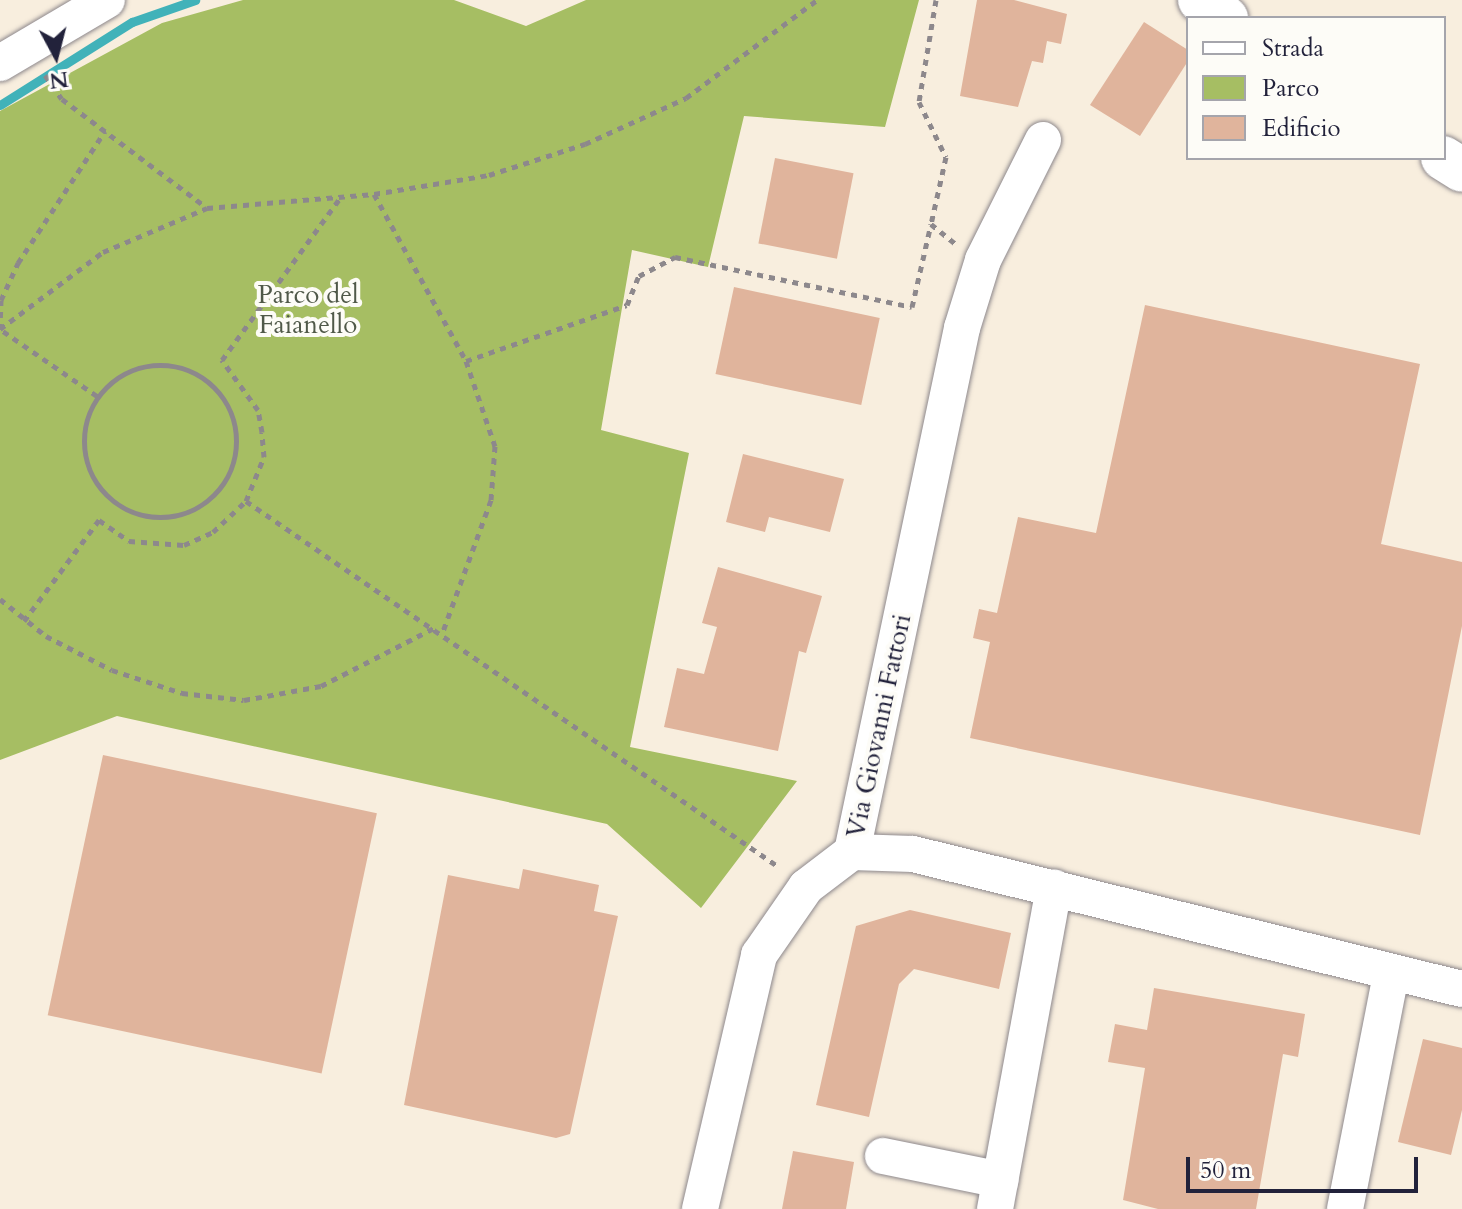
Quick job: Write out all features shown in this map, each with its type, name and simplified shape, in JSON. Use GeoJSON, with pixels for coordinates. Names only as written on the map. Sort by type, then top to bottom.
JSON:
{"type":"FeatureCollection","features":[{"type":"Feature","properties":{"kind":"main road"},"geometry":{"type":"LineString","coordinates":[[1200,0],[1223,16]]}},
{"type":"Feature","properties":{"kind":"street"},"geometry":{"type":"LineString","coordinates":[[0,63],[107,0]]}},
{"type":"Feature","properties":{"kind":"street","name":"Via Giovanni Fattori"},"geometry":{"type":"LineString","coordinates":[[1043,140],[983,260],[942,407],[852,852],[882,848],[1054,887],[1391,974],[1462,989]]}},
{"type":"Feature","properties":{"kind":"street"},"geometry":{"type":"LineString","coordinates":[[700,1209],[755,967],[769,934],[806,887],[852,852]]}},
{"type":"Feature","properties":{"kind":"street"},"geometry":{"type":"LineString","coordinates":[[883,1156],[998,1194],[1054,887]]}},
{"type":"Feature","properties":{"kind":"street"},"geometry":{"type":"LineString","coordinates":[[1345,1209],[1391,974]]}},
{"type":"Feature","properties":{"kind":"path"},"geometry":{"type":"LineString","coordinates":[[0,329],[103,252],[207,208],[374,194],[489,175],[585,144],[686,98],[817,0]]}},
{"type":"Feature","properties":{"kind":"path"},"geometry":{"type":"LineString","coordinates":[[466,361],[627,305],[639,276],[675,257],[912,307],[946,157],[919,102],[936,0]]}},
{"type":"Feature","properties":{"kind":"path"},"geometry":{"type":"LineString","coordinates":[[38,64],[62,99],[207,208]]}},
{"type":"Feature","properties":{"kind":"path"},"geometry":{"type":"LineString","coordinates":[[0,329],[1,300],[18,263],[105,131]]}},
{"type":"Feature","properties":{"kind":"path"},"geometry":{"type":"LineString","coordinates":[[374,194],[466,361],[495,446],[491,500],[442,634]]}},
{"type":"Feature","properties":{"kind":"path"},"geometry":{"type":"LineString","coordinates":[[24,621],[99,520],[129,541],[184,545],[213,532],[246,501],[264,457],[262,432],[258,410],[222,360],[341,197]]}},
{"type":"Feature","properties":{"kind":"path"},"geometry":{"type":"LineString","coordinates":[[931,224],[983,260]]}},
{"type":"Feature","properties":{"kind":"path"},"geometry":{"type":"LineString","coordinates":[[0,329],[97,396]]}},
{"type":"Feature","properties":{"kind":"path"},"geometry":{"type":"LineString","coordinates":[[159,365],[210,383],[235,426],[228,476],[213,496],[168,517],[119,506],[94,479],[83,443],[97,396],[115,378],[159,365]]}},
{"type":"Feature","properties":{"kind":"path"},"geometry":{"type":"LineString","coordinates":[[246,501],[806,887]]}},
{"type":"Feature","properties":{"kind":"path"},"geometry":{"type":"LineString","coordinates":[[0,599],[24,621],[112,670],[182,693],[244,700],[321,686],[434,628]]}},
{"type":"Feature","properties":{"kind":"green space","name":"Parco del Faianello"},"geometry":{"type":"Polygon","coordinates":[[[243,0],[454,0],[526,26],[586,0],[919,0],[885,127],[744,116],[708,267],[632,250],[601,430],[689,453],[630,747],[797,781],[701,908],[607,824],[117,716],[0,760],[0,111],[162,23],[243,0]]]}},
{"type":"Feature","properties":{"kind":"building"},"geometry":{"type":"Polygon","coordinates":[[[977,0],[1014,0],[1067,14],[1061,44],[1047,41],[1043,63],[1032,61],[1018,107],[960,96],[977,0]]]}},
{"type":"Feature","properties":{"kind":"building"},"geometry":{"type":"Polygon","coordinates":[[[1144,22],[1186,49],[1186,64],[1140,136],[1090,105],[1144,22]]]}},
{"type":"Feature","properties":{"kind":"building"},"geometry":{"type":"Polygon","coordinates":[[[775,158],[854,173],[837,259],[758,243],[775,158]]]}},
{"type":"Feature","properties":{"kind":"building"},"geometry":{"type":"Polygon","coordinates":[[[734,287],[880,318],[861,405],[715,374],[734,287]]]}},
{"type":"Feature","properties":{"kind":"building"},"geometry":{"type":"Polygon","coordinates":[[[1145,305],[1420,364],[1381,544],[1462,562],[1462,626],[1420,835],[970,738],[990,642],[973,638],[979,609],[997,613],[1018,517],[1096,533],[1145,305]]]}},
{"type":"Feature","properties":{"kind":"building"},"geometry":{"type":"Polygon","coordinates":[[[743,454],[844,479],[830,532],[769,517],[765,532],[726,522],[743,454]]]}},
{"type":"Feature","properties":{"kind":"building"},"geometry":{"type":"Polygon","coordinates":[[[718,567],[822,596],[806,653],[799,651],[778,751],[664,727],[677,668],[704,674],[717,627],[702,623],[718,567]]]}},
{"type":"Feature","properties":{"kind":"building"},"geometry":{"type":"Polygon","coordinates":[[[103,755],[377,813],[322,1073],[48,1015],[103,755]]]}},
{"type":"Feature","properties":{"kind":"building"},"geometry":{"type":"Polygon","coordinates":[[[523,869],[599,885],[594,911],[618,916],[570,1134],[556,1138],[404,1105],[448,875],[519,889],[523,869]]]}},
{"type":"Feature","properties":{"kind":"building"},"geometry":{"type":"Polygon","coordinates":[[[910,910],[1011,933],[999,989],[914,969],[899,984],[869,1117],[816,1105],[856,926],[910,910]]]}},
{"type":"Feature","properties":{"kind":"building"},"geometry":{"type":"Polygon","coordinates":[[[1154,988],[1305,1014],[1298,1057],[1283,1054],[1256,1209],[1158,1209],[1123,1200],[1145,1068],[1108,1062],[1115,1024],[1147,1030],[1154,988]]]}},
{"type":"Feature","properties":{"kind":"building"},"geometry":{"type":"Polygon","coordinates":[[[1423,1039],[1462,1048],[1462,1110],[1451,1155],[1398,1142],[1423,1039]]]}},
{"type":"Feature","properties":{"kind":"building"},"geometry":{"type":"Polygon","coordinates":[[[793,1151],[854,1162],[846,1209],[782,1209],[793,1151]]]}},
{"type":"Feature","properties":{"kind":"waterway"},"geometry":{"type":"LineString","coordinates":[[0,105],[132,22],[195,0]]}}]}
